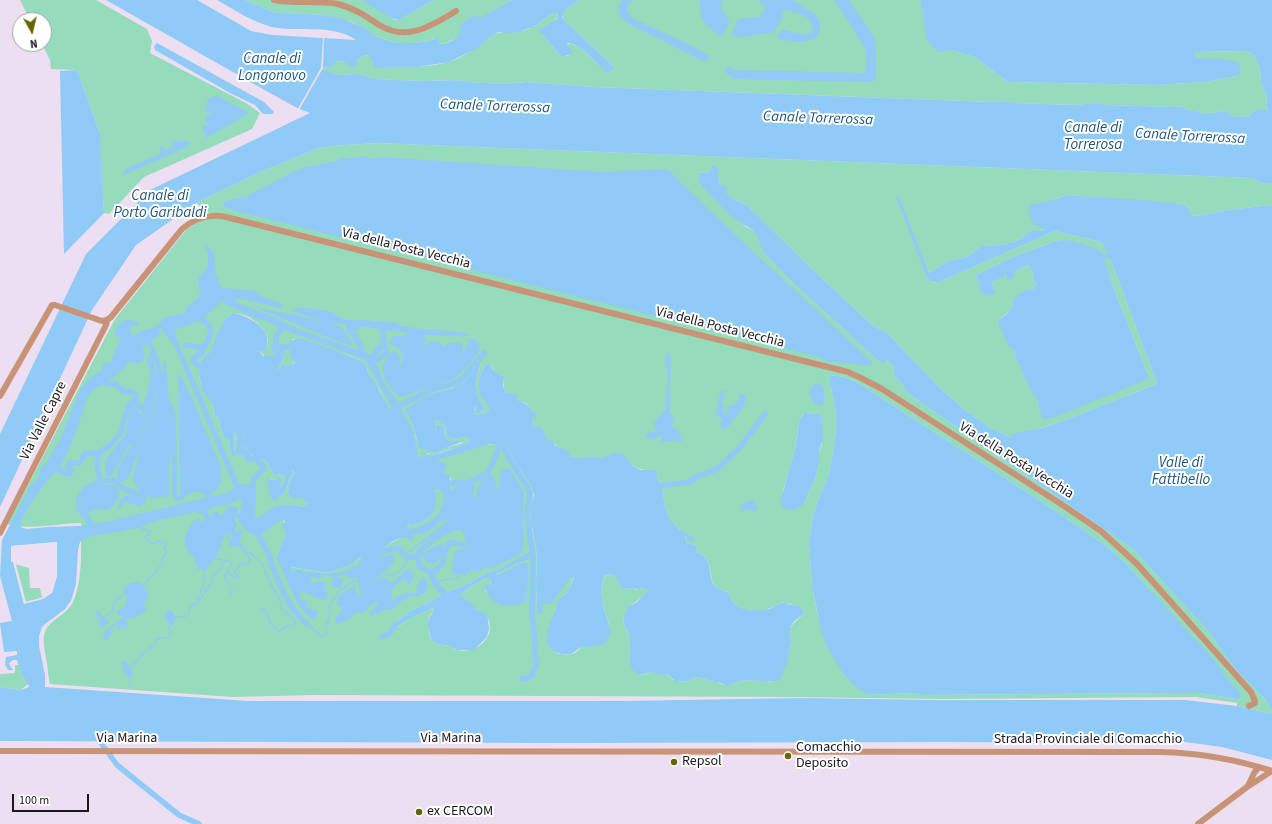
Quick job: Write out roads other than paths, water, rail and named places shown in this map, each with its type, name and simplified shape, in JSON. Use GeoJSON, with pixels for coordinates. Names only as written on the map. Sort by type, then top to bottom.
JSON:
{"type":"FeatureCollection","features":[{"type":"Feature","properties":{"kind":"street"},"geometry":{"type":"LineString","coordinates":[[274,0],[338,4],[360,12],[389,30],[404,32],[425,28],[456,11]]}},
{"type":"Feature","properties":{"kind":"street","name":"Via della Posta Vecchia"},"geometry":{"type":"LineString","coordinates":[[107,320],[182,229],[195,220],[206,216],[215,215],[226,216],[848,372],[882,390],[1061,504],[1106,535],[1137,564],[1251,692],[1255,703],[1250,706]]}},
{"type":"Feature","properties":{"kind":"street"},"geometry":{"type":"LineString","coordinates":[[0,396],[50,307],[53,305],[59,306],[94,319],[102,321],[107,320]]}},
{"type":"Feature","properties":{"kind":"street","name":"Via Valle Capre"},"geometry":{"type":"LineString","coordinates":[[0,533],[106,326],[107,320]]}},
{"type":"Feature","properties":{"kind":"street","name":"Via Marina"},"geometry":{"type":"LineString","coordinates":[[0,751],[232,750],[902,752]]}},
{"type":"Feature","properties":{"kind":"street","name":"Strada Provinciale di Comacchio"},"geometry":{"type":"LineString","coordinates":[[902,752],[1166,752],[1212,756],[1272,771]]}},
{"type":"Feature","properties":{"kind":"street"},"geometry":{"type":"LineString","coordinates":[[1244,763],[1250,771],[1251,784]]}},
{"type":"Feature","properties":{"kind":"street"},"geometry":{"type":"LineString","coordinates":[[1251,784],[1258,777],[1259,767]]}},
{"type":"Feature","properties":{"kind":"street"},"geometry":{"type":"LineString","coordinates":[[1198,824],[1251,784],[1272,771]]}},
{"type":"Feature","properties":{"kind":"water"},"geometry":{"type":"Polygon","coordinates":[[[106,0],[197,0],[251,31],[272,35],[356,40],[346,35],[326,30],[283,29],[265,25],[217,0],[245,0],[271,11],[281,13],[325,15],[344,19],[366,29],[375,36],[395,43],[429,41],[436,38],[441,44],[449,42],[458,36],[460,34],[461,24],[475,15],[480,18],[512,0],[580,0],[566,9],[562,17],[614,67],[613,70],[608,72],[605,71],[577,46],[568,43],[567,45],[573,52],[570,55],[562,56],[559,54],[538,31],[557,19],[558,13],[553,13],[532,28],[519,32],[498,32],[476,49],[449,62],[417,67],[377,68],[374,66],[370,56],[366,55],[362,56],[357,61],[358,64],[355,67],[347,66],[345,62],[336,61],[332,67],[319,68],[338,75],[359,74],[375,79],[425,81],[456,80],[503,84],[527,82],[595,87],[992,102],[1004,101],[1014,103],[1076,105],[1100,102],[1103,105],[1181,106],[1189,111],[1197,111],[1203,114],[1227,111],[1231,116],[1248,117],[1259,109],[1268,111],[1266,105],[1267,97],[1261,83],[1260,69],[1254,55],[1246,51],[1195,52],[1195,57],[1238,62],[1241,72],[1236,76],[1206,82],[1155,85],[1008,82],[974,57],[951,50],[938,52],[927,40],[920,0],[1272,0],[1272,183],[1264,184],[1251,178],[376,143],[319,148],[258,173],[196,203],[136,245],[92,310],[0,507],[0,434],[86,254],[150,190],[310,113],[297,108],[106,0]]]}},
{"type":"Feature","properties":{"kind":"water"},"geometry":{"type":"Polygon","coordinates":[[[361,0],[434,0],[399,20],[386,15],[361,0]]]}},
{"type":"Feature","properties":{"kind":"water"},"geometry":{"type":"Polygon","coordinates":[[[622,0],[634,0],[629,3],[627,9],[630,16],[636,20],[684,42],[710,56],[705,62],[629,24],[621,17],[618,7],[622,0]]]}},
{"type":"Feature","properties":{"kind":"water"},"geometry":{"type":"Polygon","coordinates":[[[700,0],[724,0],[722,1],[721,10],[730,20],[724,34],[720,36],[706,25],[700,13],[700,0]]]}},
{"type":"Feature","properties":{"kind":"water"},"geometry":{"type":"Polygon","coordinates":[[[758,0],[792,0],[813,12],[820,21],[820,30],[816,38],[803,42],[777,38],[780,31],[783,30],[805,35],[812,32],[813,27],[809,19],[787,10],[783,12],[781,21],[774,32],[745,37],[731,36],[738,19],[759,17],[764,12],[764,6],[758,0]]]}},
{"type":"Feature","properties":{"kind":"water"},"geometry":{"type":"Polygon","coordinates":[[[834,0],[849,0],[874,37],[876,50],[876,79],[872,82],[734,79],[724,71],[728,66],[734,70],[866,73],[866,51],[848,20],[834,0]]]}},
{"type":"Feature","properties":{"kind":"water"},"geometry":{"type":"Polygon","coordinates":[[[157,43],[264,102],[274,112],[272,114],[263,114],[255,105],[230,93],[155,50],[154,46],[157,43]]]}},
{"type":"Feature","properties":{"kind":"water"},"geometry":{"type":"Polygon","coordinates":[[[77,70],[100,133],[104,213],[64,254],[60,71],[77,70]]]}},
{"type":"Feature","properties":{"kind":"water"},"geometry":{"type":"Polygon","coordinates":[[[216,95],[249,113],[206,138],[202,126],[209,125],[204,117],[217,111],[217,110],[212,113],[206,111],[205,104],[210,103],[206,100],[216,95]]]}},
{"type":"Feature","properties":{"kind":"water"},"geometry":{"type":"Polygon","coordinates":[[[171,141],[189,141],[189,146],[122,176],[127,168],[160,154],[161,145],[166,151],[173,146],[171,141]]]}},
{"type":"Feature","properties":{"kind":"water"},"geometry":{"type":"Polygon","coordinates":[[[365,156],[371,159],[381,157],[602,172],[667,169],[714,215],[873,363],[871,365],[858,365],[829,362],[819,357],[224,207],[224,203],[226,201],[247,196],[299,169],[344,158],[365,156]]]}},
{"type":"Feature","properties":{"kind":"water","name":"Valle di Fattibello"},"geometry":{"type":"Polygon","coordinates":[[[712,166],[717,166],[720,184],[727,187],[728,189],[725,190],[731,198],[747,205],[872,325],[888,334],[941,389],[967,412],[973,415],[976,419],[981,420],[991,430],[995,429],[1010,438],[1012,434],[1042,428],[1060,422],[1157,383],[1112,263],[1109,258],[1104,258],[1113,287],[1148,375],[1148,379],[1060,415],[1048,419],[1042,419],[1037,399],[1034,396],[1015,357],[1014,350],[1009,347],[997,321],[1007,314],[1013,305],[1013,300],[1016,296],[1026,290],[1034,289],[1036,283],[1032,280],[1034,275],[1028,265],[1015,271],[1014,278],[1007,280],[1006,275],[992,282],[995,290],[994,294],[987,296],[981,292],[976,275],[1017,255],[1059,240],[1073,241],[1097,249],[1104,255],[1108,252],[1101,242],[1055,231],[946,279],[933,282],[926,276],[896,196],[899,196],[929,273],[948,261],[967,257],[981,246],[1014,242],[1022,238],[1029,231],[1040,231],[1045,229],[1033,224],[1029,212],[1030,205],[1067,195],[1183,204],[1189,208],[1191,215],[1197,216],[1235,209],[1272,205],[1272,711],[1266,700],[1236,670],[1208,631],[1133,549],[909,394],[893,373],[894,367],[887,360],[884,363],[875,358],[792,282],[765,254],[760,246],[759,239],[753,230],[730,215],[699,183],[699,173],[709,172],[712,166]]]}},
{"type":"Feature","properties":{"kind":"water"},"geometry":{"type":"Polygon","coordinates":[[[205,245],[212,251],[216,274],[222,288],[256,291],[261,296],[282,304],[283,306],[280,308],[243,299],[237,299],[237,303],[277,318],[291,326],[373,356],[383,380],[400,404],[412,429],[418,456],[422,457],[435,455],[470,441],[466,437],[450,438],[447,434],[445,425],[435,420],[435,431],[437,424],[444,426],[445,435],[448,440],[464,441],[436,452],[423,454],[423,452],[431,450],[419,448],[413,425],[405,409],[415,402],[434,393],[453,388],[463,383],[481,362],[476,380],[476,389],[478,398],[485,409],[479,413],[477,412],[476,406],[474,411],[475,414],[486,413],[490,409],[480,394],[479,380],[484,367],[487,364],[490,364],[494,371],[504,377],[503,386],[506,392],[516,394],[518,400],[527,405],[537,417],[532,417],[534,425],[533,429],[538,426],[544,432],[547,440],[553,441],[554,445],[568,451],[570,454],[569,456],[579,458],[602,458],[618,453],[624,455],[633,466],[641,470],[655,470],[658,480],[662,486],[665,507],[669,518],[680,530],[693,538],[694,542],[691,542],[686,536],[685,537],[687,543],[696,545],[696,552],[703,555],[707,559],[714,585],[719,589],[728,592],[733,603],[743,609],[759,611],[769,609],[785,602],[787,604],[799,606],[805,613],[795,620],[791,626],[789,657],[778,681],[765,682],[746,680],[727,686],[718,682],[697,677],[687,681],[676,682],[667,674],[661,675],[652,672],[640,675],[635,673],[630,665],[630,639],[623,619],[628,608],[649,590],[639,588],[639,590],[633,588],[623,589],[613,575],[607,575],[604,577],[601,591],[610,631],[607,640],[603,645],[595,645],[593,648],[581,647],[573,653],[566,655],[554,651],[547,642],[548,630],[558,600],[568,592],[574,577],[571,577],[551,604],[541,603],[542,612],[540,615],[537,612],[537,560],[531,522],[531,507],[534,495],[530,484],[513,459],[507,447],[503,444],[489,444],[439,460],[436,463],[445,463],[446,466],[443,473],[450,475],[451,491],[460,484],[475,484],[473,495],[475,499],[480,483],[485,477],[488,475],[493,475],[496,482],[495,493],[502,470],[507,468],[510,469],[524,493],[524,545],[521,553],[514,557],[492,568],[485,567],[478,572],[470,568],[470,575],[468,570],[466,576],[461,573],[454,575],[452,571],[455,551],[459,549],[470,550],[470,546],[466,543],[464,534],[460,530],[456,530],[445,535],[434,542],[422,553],[437,545],[443,545],[438,561],[434,564],[428,563],[422,556],[416,553],[417,550],[438,532],[409,553],[408,552],[451,518],[437,522],[436,526],[424,534],[418,533],[413,535],[413,541],[403,537],[393,541],[378,555],[393,555],[395,557],[394,561],[374,580],[385,578],[392,583],[407,569],[410,569],[413,574],[410,584],[408,584],[405,579],[394,586],[391,595],[392,599],[395,600],[398,596],[407,593],[417,593],[418,585],[424,577],[428,584],[426,591],[419,596],[413,596],[402,601],[393,609],[383,610],[380,613],[371,615],[369,613],[370,611],[375,608],[379,602],[378,601],[362,613],[356,613],[349,619],[337,624],[335,620],[336,616],[342,608],[337,605],[337,600],[341,594],[354,585],[357,597],[359,597],[361,593],[357,578],[350,579],[344,574],[340,575],[338,577],[343,579],[343,583],[341,587],[335,588],[331,586],[333,579],[331,576],[324,576],[317,579],[311,577],[311,581],[309,583],[316,584],[316,581],[325,582],[325,589],[328,593],[326,600],[297,591],[301,595],[300,598],[302,600],[308,602],[306,607],[317,610],[317,616],[313,620],[297,601],[277,560],[277,556],[286,533],[282,525],[285,522],[283,519],[260,535],[256,536],[245,529],[238,518],[234,518],[237,524],[235,532],[239,529],[242,531],[240,538],[241,541],[237,547],[229,546],[229,541],[234,537],[231,535],[227,539],[227,534],[225,533],[219,552],[205,571],[202,569],[198,570],[193,555],[188,552],[185,543],[186,535],[194,520],[200,519],[202,523],[204,521],[204,516],[202,514],[195,512],[159,520],[138,528],[88,537],[80,542],[78,550],[76,584],[71,601],[64,610],[42,627],[39,636],[39,646],[45,675],[45,687],[248,701],[623,701],[801,698],[938,700],[1185,700],[1237,706],[1272,714],[1272,760],[1222,747],[1185,742],[560,743],[0,741],[0,687],[21,690],[29,687],[21,673],[17,660],[13,660],[9,664],[13,670],[8,670],[5,664],[6,657],[17,655],[17,651],[4,652],[0,623],[12,621],[0,576],[2,540],[32,483],[39,477],[41,468],[46,463],[59,442],[81,388],[93,376],[101,371],[104,363],[111,362],[120,339],[119,336],[115,335],[115,329],[123,321],[131,320],[139,324],[138,327],[134,324],[130,327],[132,336],[153,328],[164,318],[177,315],[179,313],[185,313],[187,307],[198,299],[200,292],[198,279],[207,268],[208,255],[205,245]],[[222,302],[201,320],[175,330],[185,361],[182,362],[174,346],[161,328],[158,329],[160,333],[158,336],[151,341],[159,358],[162,375],[163,361],[165,361],[166,365],[172,437],[169,470],[169,496],[167,498],[163,496],[151,499],[149,495],[146,498],[146,502],[141,505],[141,507],[127,502],[123,503],[120,509],[118,509],[120,501],[125,496],[132,495],[139,498],[144,496],[144,488],[153,478],[153,476],[150,475],[140,483],[138,487],[136,487],[133,478],[139,453],[129,476],[122,482],[118,481],[118,468],[134,441],[130,444],[112,475],[107,477],[106,475],[105,461],[126,435],[132,406],[135,406],[141,415],[144,412],[147,412],[139,449],[149,433],[159,383],[156,365],[147,343],[142,348],[145,355],[143,361],[138,364],[128,363],[117,374],[90,393],[63,462],[39,491],[24,515],[20,527],[27,529],[80,526],[106,522],[205,498],[206,496],[200,492],[192,493],[184,497],[180,493],[178,381],[180,374],[221,467],[221,484],[211,493],[212,496],[227,493],[239,484],[245,484],[255,488],[256,519],[272,508],[278,506],[293,505],[303,507],[308,503],[301,497],[293,499],[290,496],[288,490],[291,479],[295,473],[293,470],[284,494],[275,501],[271,498],[267,481],[268,479],[274,480],[279,478],[281,481],[279,486],[281,487],[285,477],[281,474],[275,476],[266,461],[251,455],[245,447],[246,441],[249,437],[248,433],[244,434],[239,445],[236,445],[237,434],[234,432],[235,455],[231,455],[229,444],[230,439],[225,439],[220,426],[219,418],[215,417],[212,402],[206,397],[202,390],[199,370],[203,358],[212,350],[224,320],[232,313],[246,317],[261,326],[264,330],[268,340],[266,351],[259,351],[265,360],[274,360],[284,352],[285,354],[282,362],[277,369],[279,369],[281,365],[293,364],[295,358],[291,341],[303,339],[360,360],[366,365],[368,373],[376,383],[389,409],[392,407],[364,359],[279,328],[269,322],[255,318],[222,302]],[[435,489],[436,506],[428,519],[414,525],[407,526],[408,529],[412,529],[427,523],[436,517],[442,507],[444,497],[446,497],[439,489],[435,489]],[[241,499],[226,506],[220,505],[207,510],[207,512],[211,517],[214,512],[218,511],[220,515],[222,515],[229,507],[234,506],[238,508],[238,511],[235,513],[240,514],[242,505],[241,499]],[[57,542],[11,546],[11,561],[13,562],[24,604],[52,593],[57,576],[57,542]],[[360,557],[353,564],[328,573],[291,567],[292,572],[298,569],[304,573],[331,574],[346,571],[354,566],[357,568],[362,557],[360,557]]]}},
{"type":"Feature","properties":{"kind":"water"},"geometry":{"type":"Polygon","coordinates":[[[253,306],[301,316],[319,323],[315,319],[291,310],[302,307],[332,312],[340,318],[348,320],[394,322],[402,326],[428,330],[437,329],[443,331],[462,332],[470,336],[425,335],[425,342],[421,344],[426,345],[431,341],[439,342],[444,347],[447,344],[458,342],[462,345],[463,353],[466,350],[465,345],[467,346],[470,344],[468,343],[468,339],[474,339],[479,343],[479,351],[458,376],[405,396],[399,396],[387,382],[383,365],[391,353],[395,351],[397,352],[400,360],[399,367],[402,365],[402,354],[398,348],[390,344],[394,336],[406,336],[408,333],[329,322],[341,327],[353,344],[352,346],[253,306]]]}},
{"type":"Feature","properties":{"kind":"water"},"geometry":{"type":"Polygon","coordinates":[[[667,353],[670,355],[671,375],[669,387],[670,414],[675,420],[672,426],[681,434],[682,442],[674,440],[662,443],[660,442],[662,437],[661,435],[650,439],[646,438],[647,433],[655,432],[656,429],[653,424],[666,408],[668,380],[665,359],[667,353]]]}},
{"type":"Feature","properties":{"kind":"water"},"geometry":{"type":"Polygon","coordinates":[[[830,375],[844,377],[860,384],[1042,502],[1109,548],[1127,565],[1215,661],[1227,679],[1240,691],[1241,695],[1239,698],[1237,699],[1199,693],[921,695],[912,693],[869,695],[858,689],[845,676],[828,649],[822,634],[812,586],[809,545],[813,516],[829,474],[835,440],[835,406],[830,385],[830,375]]]}},
{"type":"Feature","properties":{"kind":"water"},"geometry":{"type":"Polygon","coordinates":[[[814,384],[821,384],[825,396],[824,403],[819,406],[813,402],[809,393],[814,384]]]}},
{"type":"Feature","properties":{"kind":"water"},"geometry":{"type":"Polygon","coordinates":[[[722,390],[725,391],[725,397],[721,401],[724,405],[723,413],[726,414],[729,410],[729,406],[734,405],[738,401],[739,395],[744,394],[746,396],[744,407],[725,429],[721,428],[720,423],[722,419],[716,415],[719,395],[722,390]]]}},
{"type":"Feature","properties":{"kind":"water"},"geometry":{"type":"Polygon","coordinates":[[[804,413],[819,414],[822,417],[823,438],[815,478],[804,504],[794,510],[782,507],[781,500],[796,444],[799,421],[804,413]]]}},
{"type":"Feature","properties":{"kind":"water"},"geometry":{"type":"Polygon","coordinates":[[[112,485],[116,488],[119,494],[114,504],[108,510],[94,509],[88,514],[82,503],[84,495],[97,486],[112,485]]]}},
{"type":"Feature","properties":{"kind":"water"},"geometry":{"type":"Polygon","coordinates":[[[751,500],[757,507],[756,512],[748,509],[742,512],[741,505],[751,500]]]}},
{"type":"Feature","properties":{"kind":"water"},"geometry":{"type":"Polygon","coordinates":[[[529,552],[529,560],[521,562],[496,574],[498,575],[524,563],[527,564],[529,577],[527,600],[523,603],[519,605],[504,606],[494,601],[485,589],[485,585],[488,584],[491,586],[490,578],[485,578],[460,594],[460,596],[471,603],[477,610],[485,613],[488,619],[489,629],[487,637],[474,650],[457,650],[450,646],[437,644],[432,641],[428,623],[434,610],[433,608],[411,618],[392,630],[392,626],[396,622],[412,610],[469,583],[488,572],[499,569],[529,552]]]}},
{"type":"Feature","properties":{"kind":"water"},"geometry":{"type":"Polygon","coordinates":[[[138,582],[144,585],[149,594],[144,604],[146,608],[145,611],[132,619],[125,618],[128,624],[126,628],[123,627],[119,630],[117,629],[118,624],[112,627],[111,629],[115,632],[111,630],[109,631],[112,634],[105,641],[103,634],[108,628],[124,616],[120,616],[117,613],[118,610],[126,606],[127,596],[124,588],[131,583],[138,582]]]}},
{"type":"Feature","properties":{"kind":"water"},"geometry":{"type":"Polygon","coordinates":[[[169,610],[172,611],[175,617],[174,625],[170,624],[164,618],[165,614],[169,610]]]}},
{"type":"Feature","properties":{"kind":"water"},"geometry":{"type":"Polygon","coordinates":[[[96,611],[99,611],[103,618],[109,623],[101,627],[98,621],[99,616],[95,614],[96,611]]]}},
{"type":"Feature","properties":{"kind":"water"},"geometry":{"type":"Polygon","coordinates":[[[122,660],[132,670],[133,675],[130,677],[124,674],[124,669],[121,663],[122,660]]]}},
{"type":"Feature","properties":{"kind":"waterway"},"geometry":{"type":"LineString","coordinates":[[186,345],[198,347],[205,346],[210,335],[210,328],[201,320]]}},
{"type":"Feature","properties":{"kind":"waterway"},"geometry":{"type":"LineString","coordinates":[[348,323],[349,330],[353,334]]}},
{"type":"Feature","properties":{"kind":"waterway"},"geometry":{"type":"LineString","coordinates":[[359,324],[352,332],[361,347],[362,354]]}},
{"type":"Feature","properties":{"kind":"waterway"},"geometry":{"type":"LineString","coordinates":[[371,358],[384,343],[383,327]]}},
{"type":"Feature","properties":{"kind":"waterway"},"geometry":{"type":"LineString","coordinates":[[281,329],[276,337],[274,349],[275,350],[281,346],[284,348],[289,346],[291,347],[295,359]]}},
{"type":"Feature","properties":{"kind":"waterway"},"geometry":{"type":"LineString","coordinates":[[373,362],[386,354],[384,343]]}},
{"type":"Feature","properties":{"kind":"waterway"},"geometry":{"type":"LineString","coordinates":[[199,366],[193,359],[202,352],[202,346]]}},
{"type":"Feature","properties":{"kind":"waterway"},"geometry":{"type":"LineString","coordinates":[[266,358],[269,359],[277,357],[280,351],[284,348]]}},
{"type":"Feature","properties":{"kind":"waterway"},"geometry":{"type":"LineString","coordinates":[[134,401],[144,410],[152,386],[153,373],[150,362],[153,352]]}},
{"type":"Feature","properties":{"kind":"waterway"},"geometry":{"type":"LineString","coordinates":[[397,407],[430,390],[460,381],[484,353]]}},
{"type":"Feature","properties":{"kind":"waterway"},"geometry":{"type":"LineString","coordinates":[[181,355],[239,491]]}},
{"type":"Feature","properties":{"kind":"waterway"},"geometry":{"type":"LineString","coordinates":[[141,452],[159,372]]}},
{"type":"Feature","properties":{"kind":"waterway"},"geometry":{"type":"LineString","coordinates":[[54,465],[63,473],[70,474],[71,471],[68,466],[69,463],[80,463],[84,454],[100,452],[109,446],[121,433],[125,416],[130,405],[136,398],[135,395],[132,392],[123,391],[115,384],[106,383],[100,379]]}},
{"type":"Feature","properties":{"kind":"waterway"},"geometry":{"type":"LineString","coordinates":[[164,400],[170,406],[173,413],[175,495],[177,498],[180,498],[186,492]]}},
{"type":"Feature","properties":{"kind":"waterway"},"geometry":{"type":"LineString","coordinates":[[658,486],[690,482],[698,476],[717,469],[741,446],[765,414]]}},
{"type":"Feature","properties":{"kind":"waterway"},"geometry":{"type":"LineString","coordinates":[[250,434],[245,438],[238,451],[240,453],[246,452],[248,459],[257,459],[259,463],[264,466],[264,468],[253,480],[253,490],[251,493]]}},
{"type":"Feature","properties":{"kind":"waterway"},"geometry":{"type":"LineString","coordinates":[[496,440],[503,446],[528,488],[530,496],[527,517],[533,558],[532,614],[536,665],[532,675],[522,679]]}},
{"type":"Feature","properties":{"kind":"waterway"},"geometry":{"type":"LineString","coordinates":[[450,484],[456,482],[468,483],[486,474],[493,463],[500,444]]}},
{"type":"Feature","properties":{"kind":"waterway"},"geometry":{"type":"LineString","coordinates":[[100,452],[97,460],[97,467],[102,482]]}},
{"type":"Feature","properties":{"kind":"waterway"},"geometry":{"type":"LineString","coordinates":[[92,530],[89,520],[79,509],[79,498],[86,489],[99,482],[113,480],[122,488],[140,495],[143,492],[141,488],[142,485],[148,481],[156,470]]}},
{"type":"Feature","properties":{"kind":"waterway"},"geometry":{"type":"LineString","coordinates":[[139,526],[150,532],[146,539],[153,544],[160,541],[166,544],[164,548],[167,552],[162,558],[162,565],[143,585]]}},
{"type":"Feature","properties":{"kind":"waterway"},"geometry":{"type":"LineString","coordinates":[[256,530],[270,556],[272,566],[290,605],[307,624]]}},
{"type":"Feature","properties":{"kind":"waterway"},"geometry":{"type":"LineString","coordinates":[[239,543],[262,564],[271,585],[280,600],[281,609],[285,611],[286,615],[288,613],[294,619],[295,623],[284,627],[281,631],[278,631],[270,623],[265,608],[260,610]]}},
{"type":"Feature","properties":{"kind":"waterway"},"geometry":{"type":"LineString","coordinates":[[432,574],[442,564],[444,553],[449,543],[457,543],[470,548],[478,549]]}},
{"type":"Feature","properties":{"kind":"waterway"},"geometry":{"type":"LineString","coordinates":[[227,573],[237,578],[239,577],[235,572],[240,564],[242,563],[246,566],[249,562],[250,559],[239,545]]}},
{"type":"Feature","properties":{"kind":"waterway"},"geometry":{"type":"LineString","coordinates":[[374,551],[384,552],[398,548],[407,557],[417,557],[420,567],[430,572],[436,585],[448,597]]}},
{"type":"Feature","properties":{"kind":"waterway"},"geometry":{"type":"LineString","coordinates":[[374,580],[387,574],[389,576],[396,574],[402,569],[409,557]]}},
{"type":"Feature","properties":{"kind":"waterway"},"geometry":{"type":"LineString","coordinates":[[206,593],[205,591],[209,585],[213,583],[212,577],[220,570],[224,563],[224,561],[220,559],[214,559]]}},
{"type":"Feature","properties":{"kind":"waterway"},"geometry":{"type":"LineString","coordinates":[[224,561],[229,560],[232,562],[225,576],[225,579],[232,588],[231,594]]}},
{"type":"Feature","properties":{"kind":"waterway"},"geometry":{"type":"LineString","coordinates":[[175,617],[187,616],[190,607],[198,602],[197,598],[202,598],[203,596],[200,592],[204,581],[204,570]]}},
{"type":"Feature","properties":{"kind":"waterway"},"geometry":{"type":"LineString","coordinates":[[436,585],[439,581],[455,579],[461,573]]}},
{"type":"Feature","properties":{"kind":"waterway"},"geometry":{"type":"LineString","coordinates":[[309,625],[320,636],[325,636],[327,633],[326,625],[329,620],[329,609],[331,603],[340,589],[346,588],[347,584],[354,581],[358,582]]}},
{"type":"Feature","properties":{"kind":"waterway"},"geometry":{"type":"LineString","coordinates":[[102,619],[113,611],[116,600],[126,593]]}},
{"type":"Feature","properties":{"kind":"waterway"},"geometry":{"type":"LineString","coordinates":[[129,670],[133,663],[137,662],[143,652],[148,651],[156,643],[156,640],[167,638],[169,636],[171,632],[169,628],[170,623]]}},
{"type":"Feature","properties":{"kind":"waterway"},"geometry":{"type":"LineString","coordinates":[[382,637],[390,633],[396,624]]}},
{"type":"Feature","properties":{"kind":"waterway"},"geometry":{"type":"LineString","coordinates":[[129,675],[129,687]]}},
{"type":"Feature","properties":{"kind":"waterway"},"geometry":{"type":"LineString","coordinates":[[96,736],[117,765],[179,815],[199,824]]}},
{"type":"Feature","properties":{"kind":"place","name":"Comacchio Deposito"},"geometry":{"type":"Point","coordinates":[788,756]}},
{"type":"Feature","properties":{"kind":"place","name":"Repsol"},"geometry":{"type":"Point","coordinates":[674,762]}},
{"type":"Feature","properties":{"kind":"place","name":"ex CERCOM"},"geometry":{"type":"Point","coordinates":[419,812]}},
{"type":"Feature","properties":{"kind":"water label","name":"Canale di Longonovo"},"geometry":{"type":"Point","coordinates":[272,68]}},
{"type":"Feature","properties":{"kind":"water label","name":"Canale Torrerossa"},"geometry":{"type":"Point","coordinates":[495,107]}},
{"type":"Feature","properties":{"kind":"water label","name":"Canale Torrerossa"},"geometry":{"type":"Point","coordinates":[818,119]}},
{"type":"Feature","properties":{"kind":"water label","name":"Canale Torrerossa"},"geometry":{"type":"Point","coordinates":[1190,137]}},
{"type":"Feature","properties":{"kind":"water label","name":"Canale di Torrerosa"},"geometry":{"type":"Point","coordinates":[1093,138]}},
{"type":"Feature","properties":{"kind":"water label","name":"Canale di Porto Garibaldi"},"geometry":{"type":"Point","coordinates":[160,206]}}]}
